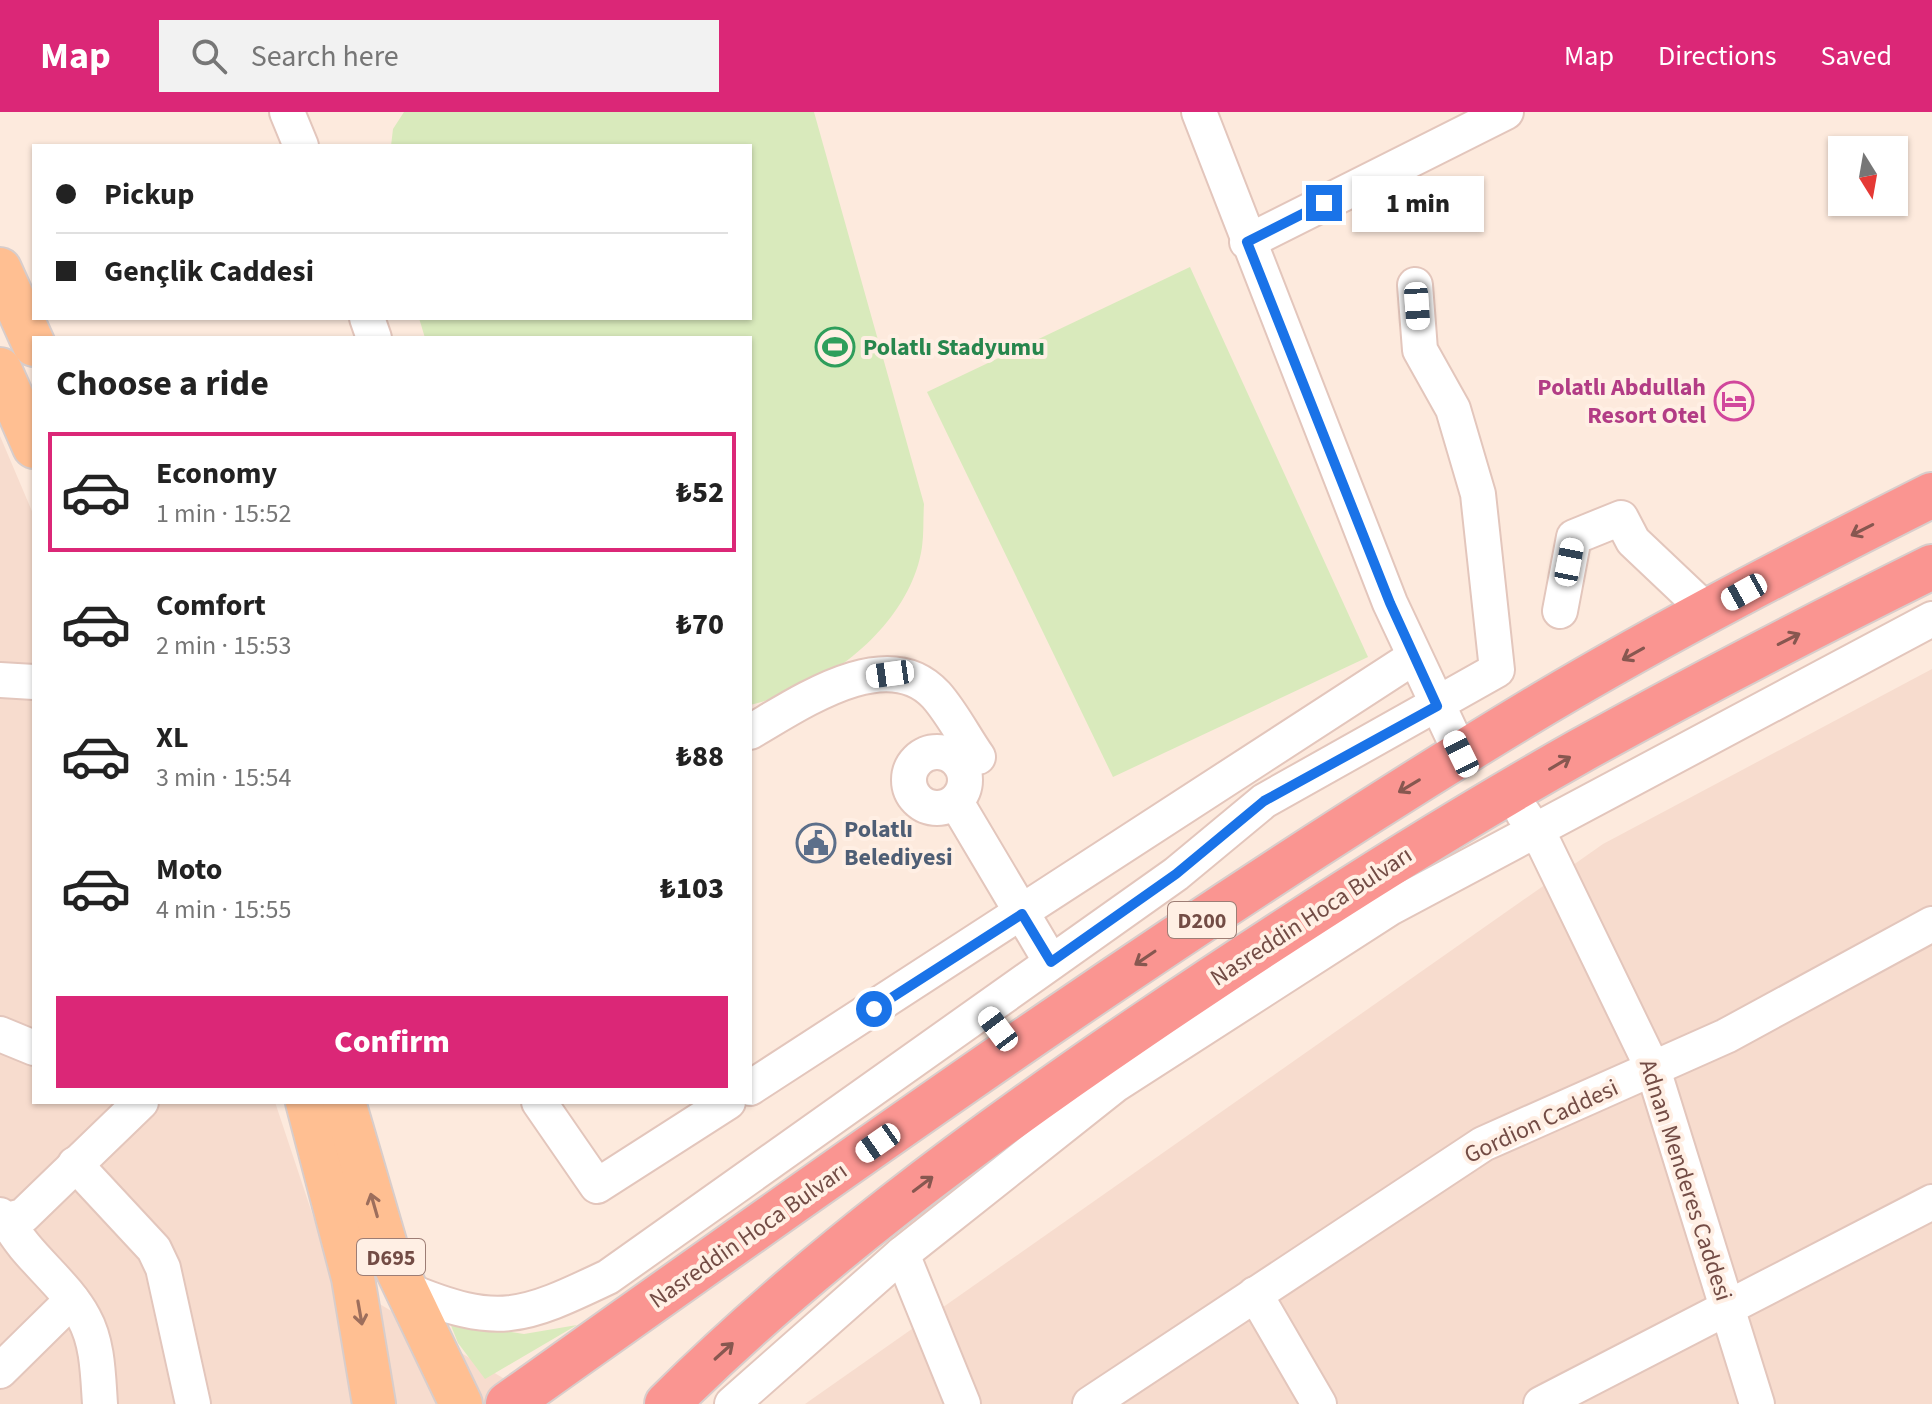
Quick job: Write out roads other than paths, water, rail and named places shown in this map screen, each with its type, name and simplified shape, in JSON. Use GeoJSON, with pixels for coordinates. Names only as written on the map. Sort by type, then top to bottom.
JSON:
{"type":"FeatureCollection","features":[{"type":"Feature","properties":{"kind":"highway","name":"Nasreddin Hoca Bulvarı"},"geometry":{"type":"LineString","coordinates":[[508,1404],[1013,1049],[1283,865],[1461,754],[1708,612],[1932,495]]}},
{"type":"Feature","properties":{"kind":"highway","name":"Nasreddin Hoca Bulvarı"},"geometry":{"type":"LineString","coordinates":[[667,1404],[810,1274],[1054,1087],[1258,950],[1509,793],[1765,651],[1932,567]]}},
{"type":"Feature","properties":{"kind":"main road"},"geometry":{"type":"LineString","coordinates":[[0,269],[32,341]]}},
{"type":"Feature","properties":{"kind":"main road"},"geometry":{"type":"LineString","coordinates":[[0,369],[32,442]]}},
{"type":"Feature","properties":{"kind":"main road","name":"D695"},"geometry":{"type":"LineString","coordinates":[[308,1104],[353,1278],[374,1404]]}},
{"type":"Feature","properties":{"kind":"main road","name":"D695"},"geometry":{"type":"LineString","coordinates":[[345,1104],[387,1249],[461,1404]]}},
{"type":"Feature","properties":{"kind":"street"},"geometry":{"type":"LineString","coordinates":[[287,112],[300,144]]}},
{"type":"Feature","properties":{"kind":"street"},"geometry":{"type":"LineString","coordinates":[[1199,112],[1247,242],[1414,657],[1461,754]]}},
{"type":"Feature","properties":{"kind":"street"},"geometry":{"type":"LineString","coordinates":[[1247,242],[1506,112]]}},
{"type":"Feature","properties":{"kind":"street"},"geometry":{"type":"LineString","coordinates":[[407,1290],[479,1315],[518,1315],[548,1306],[608,1277],[1176,874],[1264,801],[1497,670],[1478,494],[1453,409],[1420,350],[1415,285]]}},
{"type":"Feature","properties":{"kind":"street"},"geometry":{"type":"LineString","coordinates":[[1560,611],[1574,537],[1621,518],[1633,541],[1708,612]]}},
{"type":"Feature","properties":{"kind":"street"},"geometry":{"type":"LineString","coordinates":[[732,1404],[902,1254],[1115,1085],[1390,908],[1932,619]]}},
{"type":"Feature","properties":{"kind":"street"},"geometry":{"type":"LineString","coordinates":[[752,1087],[1414,657]]}},
{"type":"Feature","properties":{"kind":"street"},"geometry":{"type":"LineString","coordinates":[[752,731],[825,688],[890,674],[919,681],[935,694],[979,756]]}},
{"type":"Feature","properties":{"kind":"street"},"geometry":{"type":"LineString","coordinates":[[0,680],[32,682]]}},
{"type":"Feature","properties":{"kind":"street"},"geometry":{"type":"LineString","coordinates":[[939,752],[979,756],[956,802],[939,809],[921,804],[910,790],[910,772],[920,757],[939,752]]}},
{"type":"Feature","properties":{"kind":"street","name":"Adnan Menderes Caddesi"},"geometry":{"type":"LineString","coordinates":[[1509,793],[1534,830],[1653,1069],[1757,1404]]}},
{"type":"Feature","properties":{"kind":"street"},"geometry":{"type":"LineString","coordinates":[[956,802],[1051,962]]}},
{"type":"Feature","properties":{"kind":"street","name":"Gordion Caddesi"},"geometry":{"type":"LineString","coordinates":[[1090,1404],[1483,1144],[1726,1036],[1932,924]]}},
{"type":"Feature","properties":{"kind":"street"},"geometry":{"type":"LineString","coordinates":[[983,1010],[1013,1049]]}},
{"type":"Feature","properties":{"kind":"street"},"geometry":{"type":"LineString","coordinates":[[0,1034],[32,1047]]}},
{"type":"Feature","properties":{"kind":"street"},"geometry":{"type":"LineString","coordinates":[[100,1404],[91,1334],[72,1300],[15,1237],[3,1218],[23,1216],[139,1104]]}},
{"type":"Feature","properties":{"kind":"street"},"geometry":{"type":"LineString","coordinates":[[540,1104],[597,1186],[725,1104]]}},
{"type":"Feature","properties":{"kind":"street"},"geometry":{"type":"LineString","coordinates":[[75,1164],[154,1249],[163,1268],[193,1404]]}},
{"type":"Feature","properties":{"kind":"street"},"geometry":{"type":"LineString","coordinates":[[1541,1404],[1932,1202]]}},
{"type":"Feature","properties":{"kind":"street"},"geometry":{"type":"LineString","coordinates":[[902,1254],[963,1404]]}},
{"type":"Feature","properties":{"kind":"street"},"geometry":{"type":"LineString","coordinates":[[1255,1294],[1319,1404]]}},
{"type":"Feature","properties":{"kind":"street"},"geometry":{"type":"LineString","coordinates":[[0,1371],[72,1300]]}},
{"type":"Feature","properties":{"kind":"place","name":"Polatlı Stadyumu"},"geometry":{"type":"Point","coordinates":[835,347]}},
{"type":"Feature","properties":{"kind":"place","name":"Polatlı Abdullah Resort Otel"},"geometry":{"type":"Point","coordinates":[1734,401]}},
{"type":"Feature","properties":{"kind":"place","name":"Polatlı Belediyesi"},"geometry":{"type":"Point","coordinates":[816,843]}}]}
